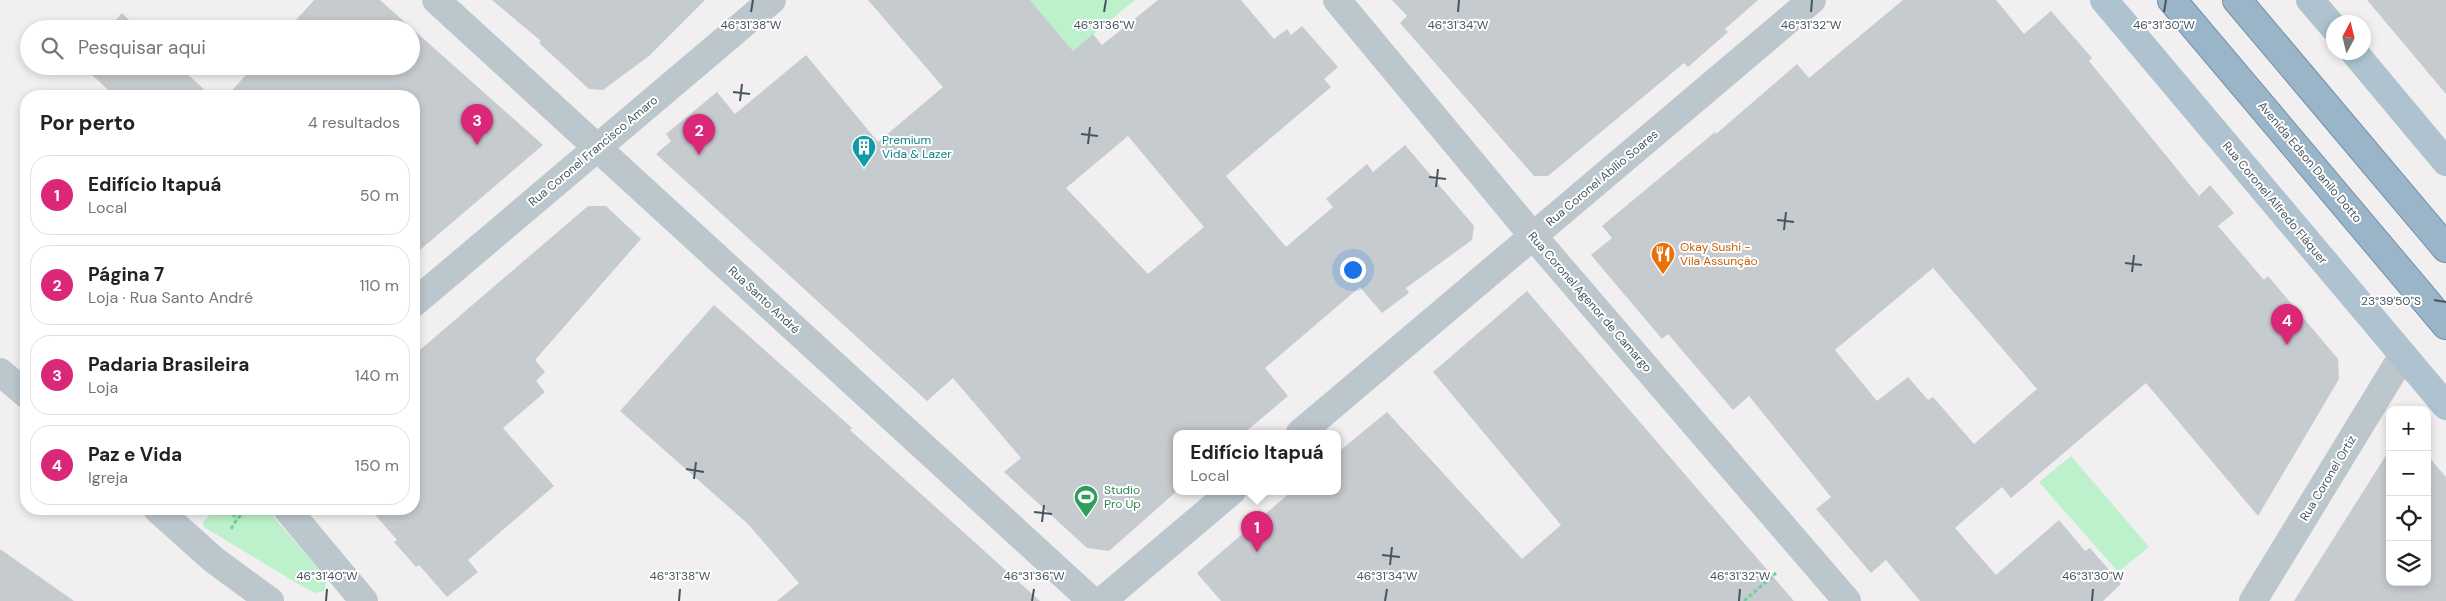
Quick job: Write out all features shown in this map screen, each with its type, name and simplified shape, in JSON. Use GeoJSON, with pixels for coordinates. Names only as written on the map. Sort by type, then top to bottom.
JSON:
{"type":"FeatureCollection","features":[{"type":"Feature","properties":{"kind":"highway","name":"Avenida Edson Danilo Dotto"},"geometry":{"type":"LineString","coordinates":[[2172,0],[2446,324]]}},
{"type":"Feature","properties":{"kind":"highway"},"geometry":{"type":"LineString","coordinates":[[2236,0],[2446,248]]}},
{"type":"Feature","properties":{"kind":"main road","name":"Rua Coronel Alfredo Fláquer"},"geometry":{"type":"LineString","coordinates":[[2104,0],[2446,406]]}},
{"type":"Feature","properties":{"kind":"main road"},"geometry":{"type":"LineString","coordinates":[[2310,0],[2326,19]]}},
{"type":"Feature","properties":{"kind":"main road"},"geometry":{"type":"LineString","coordinates":[[2361,60],[2446,162]]}},
{"type":"Feature","properties":{"kind":"street","name":"Rua Santo André"},"geometry":{"type":"LineString","coordinates":[[436,0],[1092,601]]}},
{"type":"Feature","properties":{"kind":"street","name":"Rua Coronel Francisco Amaro"},"geometry":{"type":"LineString","coordinates":[[420,298],[772,0]]}},
{"type":"Feature","properties":{"kind":"street","name":"Rua Coronel Agenor de Camargo"},"geometry":{"type":"LineString","coordinates":[[1337,0],[1533,236],[1847,601]]}},
{"type":"Feature","properties":{"kind":"street","name":"Rua Coronel Abílio Soares"},"geometry":{"type":"LineString","coordinates":[[1304,430],[1812,0]]}},
{"type":"Feature","properties":{"kind":"street","name":"Rua Coronel Ortiz"},"geometry":{"type":"LineString","coordinates":[[2253,601],[2403,356]]}},
{"type":"Feature","properties":{"kind":"street"},"geometry":{"type":"LineString","coordinates":[[0,372],[20,389]]}},
{"type":"Feature","properties":{"kind":"street"},"geometry":{"type":"LineString","coordinates":[[1102,601],[1227,495]]}},
{"type":"Feature","properties":{"kind":"street"},"geometry":{"type":"LineString","coordinates":[[168,515],[214,560],[270,601]]}},
{"type":"Feature","properties":{"kind":"street"},"geometry":{"type":"LineString","coordinates":[[292,515],[364,601]]}},
{"type":"Feature","properties":{"kind":"path"},"geometry":{"type":"LineString","coordinates":[[233,515],[237,519]]}},
{"type":"Feature","properties":{"kind":"path"},"geometry":{"type":"LineString","coordinates":[[1744,601],[1803,550]]}},
{"type":"Feature","properties":{"kind":"green space"},"geometry":{"type":"Polygon","coordinates":[[[1030,0],[1135,0],[1073,51],[1030,0]]]}},
{"type":"Feature","properties":{"kind":"green space"},"geometry":{"type":"Polygon","coordinates":[[[2071,456],[2149,547],[2118,572],[2039,482],[2071,456]]]}},
{"type":"Feature","properties":{"kind":"green space"},"geometry":{"type":"Polygon","coordinates":[[[209,515],[272,515],[323,574],[326,583],[324,591],[316,593],[305,588],[204,527],[203,522],[209,515]]]}},
{"type":"Feature","properties":{"kind":"building"},"geometry":{"type":"Polygon","coordinates":[[[314,0],[380,0],[402,20],[296,20],[314,0]]]}},
{"type":"Feature","properties":{"kind":"building"},"geometry":{"type":"Polygon","coordinates":[[[492,0],[705,0],[649,56],[603,90],[589,89],[539,43],[541,41],[492,0]]]}},
{"type":"Feature","properties":{"kind":"building"},"geometry":{"type":"Polygon","coordinates":[[[868,0],[1030,0],[1073,51],[1093,34],[1102,45],[1158,0],[1241,0],[1274,39],[1287,29],[1291,35],[1302,26],[1338,67],[1324,79],[1331,87],[1226,176],[1286,247],[1333,207],[1326,199],[1367,164],[1373,172],[1405,145],[1474,226],[1472,240],[1406,288],[1409,293],[1382,313],[1360,287],[1265,368],[1288,396],[1248,430],[1173,430],[1173,495],[1109,551],[1087,548],[1004,472],[1021,458],[953,378],[927,401],[656,154],[671,141],[666,134],[717,92],[735,114],[806,55],[878,142],[943,87],[868,0]],[[1128,136],[1066,188],[1148,274],[1204,227],[1128,136]]]}},
{"type":"Feature","properties":{"kind":"building"},"geometry":{"type":"Polygon","coordinates":[[[1392,0],[1758,0],[1725,29],[1728,32],[1688,67],[1684,63],[1548,176],[1534,176],[1400,23],[1407,16],[1392,0]]]}},
{"type":"Feature","properties":{"kind":"building"},"geometry":{"type":"Polygon","coordinates":[[[1903,0],[1996,0],[2024,34],[2051,11],[2092,58],[2089,61],[2199,196],[2210,185],[2234,213],[2218,226],[2264,280],[2268,276],[2338,359],[2339,379],[2258,516],[2146,383],[2011,498],[2002,487],[1955,528],[1996,575],[2059,520],[2085,551],[2090,548],[2121,584],[2103,601],[1920,601],[1886,560],[1871,573],[1816,509],[1831,497],[1749,396],[1733,410],[1668,334],[1662,339],[1591,255],[1612,238],[1602,226],[1715,132],[1716,134],[1797,64],[1809,78],[1903,0]],[[1933,268],[1835,350],[1877,401],[1908,377],[1928,400],[1933,397],[1974,444],[2037,389],[1933,268]]]}},
{"type":"Feature","properties":{"kind":"building"},"geometry":{"type":"Polygon","coordinates":[[[2367,0],[2446,0],[2446,94],[2399,38],[2367,0]]]}},
{"type":"Feature","properties":{"kind":"building"},"geometry":{"type":"Polygon","coordinates":[[[122,13],[129,20],[116,20],[122,13]]]}},
{"type":"Feature","properties":{"kind":"building"},"geometry":{"type":"Polygon","coordinates":[[[420,36],[543,145],[420,250],[420,90],[232,90],[246,75],[420,75],[420,36]]]}},
{"type":"Feature","properties":{"kind":"building"},"geometry":{"type":"Polygon","coordinates":[[[92,75],[189,75],[205,90],[108,90],[92,75]]]}},
{"type":"Feature","properties":{"kind":"building"},"geometry":{"type":"Polygon","coordinates":[[[588,206],[606,206],[641,239],[535,360],[545,372],[536,381],[545,392],[503,428],[554,486],[468,560],[478,572],[447,597],[419,565],[416,567],[394,542],[397,540],[375,515],[420,515],[420,350],[588,206]]]}},
{"type":"Feature","properties":{"kind":"building"},"geometry":{"type":"Polygon","coordinates":[[[1527,291],[1794,601],[1221,601],[1197,573],[1287,495],[1341,495],[1341,450],[1387,412],[1522,559],[1561,525],[1433,372],[1527,291]]]}},
{"type":"Feature","properties":{"kind":"building"},"geometry":{"type":"Polygon","coordinates":[[[714,305],[852,428],[850,430],[1040,601],[777,601],[799,583],[748,524],[620,411],[714,305]]]}},
{"type":"Feature","properties":{"kind":"building"},"geometry":{"type":"Polygon","coordinates":[[[2386,455],[2386,586],[2431,586],[2431,460],[2446,477],[2446,601],[2294,601],[2386,455]]]}},
{"type":"Feature","properties":{"kind":"building"},"geometry":{"type":"Polygon","coordinates":[[[0,549],[74,601],[0,601],[0,549]]]}},
{"type":"Feature","properties":{"kind":"place","name":"Padaria Brasileira"},"geometry":{"type":"Point","coordinates":[477,145]}},
{"type":"Feature","properties":{"kind":"place","name":"Página 7"},"geometry":{"type":"Point","coordinates":[699,155]}},
{"type":"Feature","properties":{"kind":"place","name":"Premium Vida & Lazer"},"geometry":{"type":"Point","coordinates":[864,168]}},
{"type":"Feature","properties":{"kind":"place","name":"Okay Sushi - Vila Assunção"},"geometry":{"type":"Point","coordinates":[1663,275]}},
{"type":"Feature","properties":{"kind":"place","name":"Paz e Vida"},"geometry":{"type":"Point","coordinates":[2287,345]}},
{"type":"Feature","properties":{"kind":"place","name":"Studio Pro Up"},"geometry":{"type":"Point","coordinates":[1086,518]}},
{"type":"Feature","properties":{"kind":"place","name":"Edifício Itapuá"},"geometry":{"type":"Point","coordinates":[1257,552]}}]}
